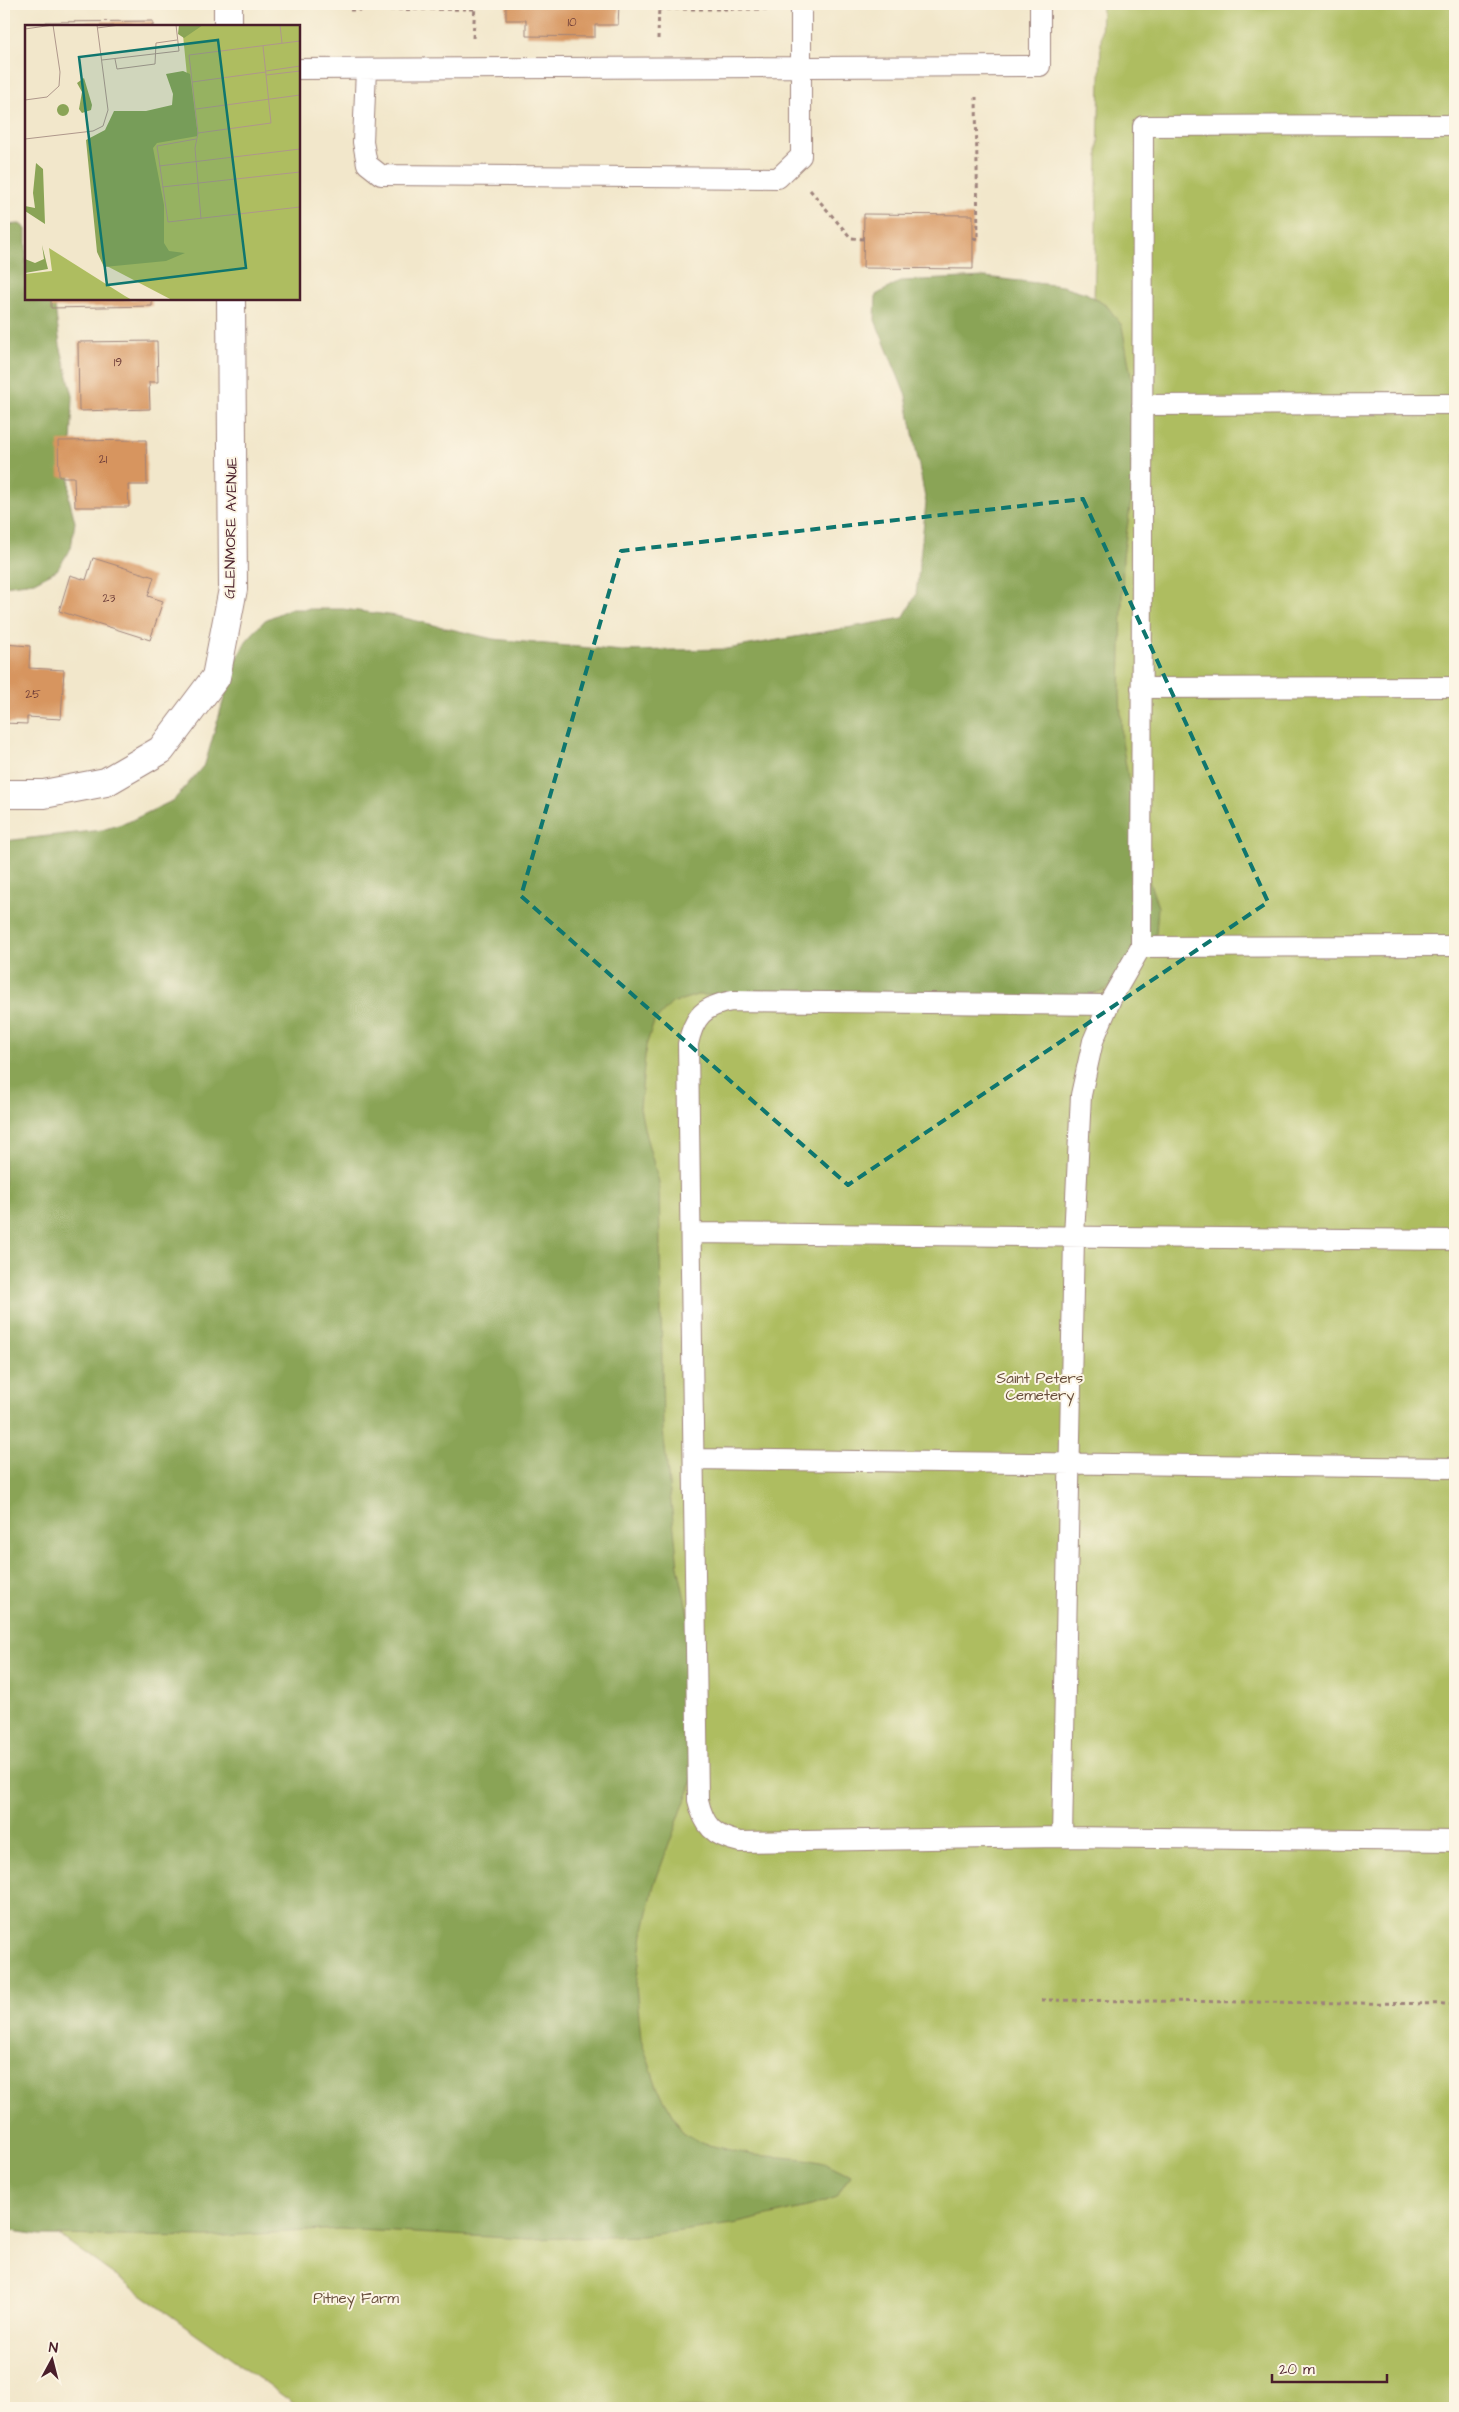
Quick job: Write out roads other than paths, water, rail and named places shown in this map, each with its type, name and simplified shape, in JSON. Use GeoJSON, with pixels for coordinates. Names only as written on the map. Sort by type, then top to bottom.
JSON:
{"type":"FeatureCollection","features":[{"type":"Feature","properties":{"kind":"street"},"geometry":{"type":"LineString","coordinates":[[228,4],[228,25]]}},
{"type":"Feature","properties":{"kind":"street","name":"GLENMORE AVENUE"},"geometry":{"type":"LineString","coordinates":[[4,794],[44,794],[106,782],[161,750],[216,678],[233,589],[230,300]]}},
{"type":"Feature","properties":{"kind":"lane"},"geometry":{"type":"LineString","coordinates":[[366,69],[363,142],[367,164],[381,176],[778,178],[801,156],[801,4]]}},
{"type":"Feature","properties":{"kind":"lane"},"geometry":{"type":"LineString","coordinates":[[300,69],[1040,66],[1040,4]]}},
{"type":"Feature","properties":{"kind":"lane"},"geometry":{"type":"LineString","coordinates":[[1062,1837],[1074,1237],[1081,1095],[1093,1041],[1108,1005],[1141,947],[1143,126],[1455,125]]}},
{"type":"Feature","properties":{"kind":"lane"},"geometry":{"type":"LineString","coordinates":[[1142,405],[1455,404]]}},
{"type":"Feature","properties":{"kind":"lane"},"geometry":{"type":"LineString","coordinates":[[1141,688],[1455,687]]}},
{"type":"Feature","properties":{"kind":"lane"},"geometry":{"type":"LineString","coordinates":[[1141,947],[1455,946]]}},
{"type":"Feature","properties":{"kind":"lane"},"geometry":{"type":"LineString","coordinates":[[1108,1005],[732,1001],[715,1004],[701,1013],[692,1028],[688,1044],[690,1234],[698,1800],[702,1816],[710,1829],[724,1838],[740,1842],[1062,1837],[1455,1841]]}},
{"type":"Feature","properties":{"kind":"lane"},"geometry":{"type":"LineString","coordinates":[[690,1234],[1455,1240]]}},
{"type":"Feature","properties":{"kind":"lane"},"geometry":{"type":"LineString","coordinates":[[694,1459],[1455,1468]]}},
{"type":"Feature","properties":{"kind":"park label","name":"Saint Peters Cemetery"},"geometry":{"type":"Point","coordinates":[1040,1386]}},
{"type":"Feature","properties":{"kind":"park label","name":"Pitney Farm"},"geometry":{"type":"Point","coordinates":[356,2298]}}]}
